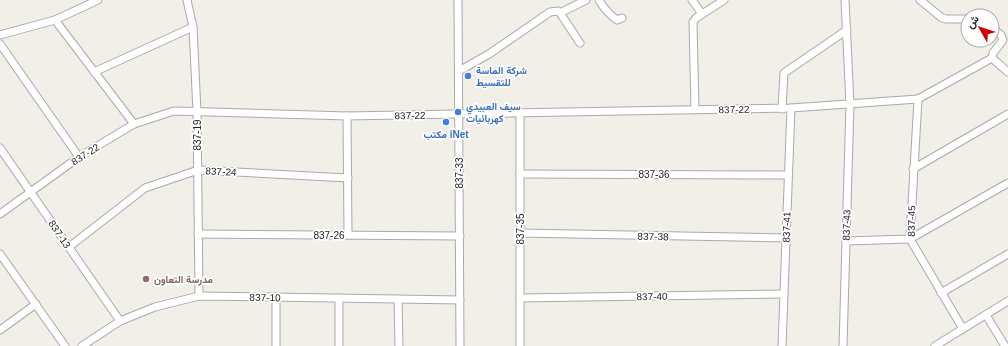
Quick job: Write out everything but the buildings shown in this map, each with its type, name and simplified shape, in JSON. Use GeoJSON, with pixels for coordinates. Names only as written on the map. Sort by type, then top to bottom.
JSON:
{"type":"FeatureCollection","features":[{"type":"Feature","properties":{"kind":"street"},"geometry":{"type":"LineString","coordinates":[[0,35],[56,20],[98,0]]}},
{"type":"Feature","properties":{"kind":"street","name":"837-19"},"geometry":{"type":"LineString","coordinates":[[187,0],[193,27],[197,112],[199,296]]}},
{"type":"Feature","properties":{"kind":"street","name":"837-33"},"geometry":{"type":"LineString","coordinates":[[458,0],[460,346]]}},
{"type":"Feature","properties":{"kind":"street"},"geometry":{"type":"LineString","coordinates":[[560,13],[577,2],[586,0]]}},
{"type":"Feature","properties":{"kind":"street"},"geometry":{"type":"LineString","coordinates":[[599,0],[604,10],[609,14],[617,20],[622,18]]}},
{"type":"Feature","properties":{"kind":"street"},"geometry":{"type":"LineString","coordinates":[[692,0],[702,14]]}},
{"type":"Feature","properties":{"kind":"street"},"geometry":{"type":"LineString","coordinates":[[694,110],[693,22],[702,14],[724,0]]}},
{"type":"Feature","properties":{"kind":"street","name":"837-43"},"geometry":{"type":"LineString","coordinates":[[843,346],[850,104],[845,0]]}},
{"type":"Feature","properties":{"kind":"street"},"geometry":{"type":"LineString","coordinates":[[920,0],[942,18],[960,20]]}},
{"type":"Feature","properties":{"kind":"street"},"geometry":{"type":"LineString","coordinates":[[459,71],[489,54],[550,12],[558,11],[560,13],[580,43]]}},
{"type":"Feature","properties":{"kind":"street"},"geometry":{"type":"LineString","coordinates":[[56,20],[134,124]]}},
{"type":"Feature","properties":{"kind":"street"},"geometry":{"type":"LineString","coordinates":[[94,72],[193,27]]}},
{"type":"Feature","properties":{"kind":"street"},"geometry":{"type":"LineString","coordinates":[[782,109],[784,73],[847,30]]}},
{"type":"Feature","properties":{"kind":"street"},"geometry":{"type":"LineString","coordinates":[[1000,34],[1003,40],[1000,44]]}},
{"type":"Feature","properties":{"kind":"street"},"geometry":{"type":"LineString","coordinates":[[0,44],[79,157]]}},
{"type":"Feature","properties":{"kind":"street"},"geometry":{"type":"LineString","coordinates":[[918,99],[992,58],[993,53],[997,48]]}},
{"type":"Feature","properties":{"kind":"street"},"geometry":{"type":"LineString","coordinates":[[992,58],[1008,72]]}},
{"type":"Feature","properties":{"kind":"street","name":"837-22"},"geometry":{"type":"LineString","coordinates":[[0,214],[79,157],[134,124],[174,111],[348,116],[782,109],[918,99]]}},
{"type":"Feature","properties":{"kind":"street","name":"837-45"},"geometry":{"type":"LineString","coordinates":[[918,99],[910,239],[963,329]]}},
{"type":"Feature","properties":{"kind":"street","name":"837-41"},"geometry":{"type":"LineString","coordinates":[[782,346],[791,108]]}},
{"type":"Feature","properties":{"kind":"street","name":"837-35"},"geometry":{"type":"LineString","coordinates":[[520,113],[520,346]]}},
{"type":"Feature","properties":{"kind":"street"},"geometry":{"type":"LineString","coordinates":[[913,169],[1008,114]]}},
{"type":"Feature","properties":{"kind":"street"},"geometry":{"type":"LineString","coordinates":[[348,116],[348,235]]}},
{"type":"Feature","properties":{"kind":"street","name":"837-13"},"geometry":{"type":"LineString","coordinates":[[0,148],[120,321]]}},
{"type":"Feature","properties":{"kind":"street","name":"837-24"},"geometry":{"type":"LineString","coordinates":[[69,247],[145,188],[198,170],[348,178]]}},
{"type":"Feature","properties":{"kind":"street","name":"837-36"},"geometry":{"type":"LineString","coordinates":[[520,174],[788,175]]}},
{"type":"Feature","properties":{"kind":"street"},"geometry":{"type":"LineString","coordinates":[[846,241],[910,239],[1008,183]]}},
{"type":"Feature","properties":{"kind":"street","name":"837-38"},"geometry":{"type":"LineString","coordinates":[[520,233],[786,238]]}},
{"type":"Feature","properties":{"kind":"street","name":"837-26"},"geometry":{"type":"LineString","coordinates":[[198,234],[460,236]]}},
{"type":"Feature","properties":{"kind":"street"},"geometry":{"type":"LineString","coordinates":[[0,254],[65,346]]}},
{"type":"Feature","properties":{"kind":"street"},"geometry":{"type":"LineString","coordinates":[[941,293],[1008,254]]}},
{"type":"Feature","properties":{"kind":"street","name":"837-40"},"geometry":{"type":"LineString","coordinates":[[520,298],[784,294]]}},
{"type":"Feature","properties":{"kind":"street","name":"837-10"},"geometry":{"type":"LineString","coordinates":[[82,346],[120,321],[155,307],[199,296],[460,300]]}},
{"type":"Feature","properties":{"kind":"street"},"geometry":{"type":"LineString","coordinates":[[276,297],[276,346]]}},
{"type":"Feature","properties":{"kind":"street"},"geometry":{"type":"LineString","coordinates":[[339,298],[339,346]]}},
{"type":"Feature","properties":{"kind":"street"},"geometry":{"type":"LineString","coordinates":[[398,299],[399,346]]}},
{"type":"Feature","properties":{"kind":"street"},"geometry":{"type":"LineString","coordinates":[[935,346],[1008,301]]}},
{"type":"Feature","properties":{"kind":"street"},"geometry":{"type":"LineString","coordinates":[[0,330],[36,304]]}},
{"type":"Feature","properties":{"kind":"street"},"geometry":{"type":"LineString","coordinates":[[986,315],[1005,346]]}},
{"type":"Feature","properties":{"kind":"place","name":"شركة الماسة للتقسيط"},"geometry":{"type":"Point","coordinates":[468,76]}},
{"type":"Feature","properties":{"kind":"place","name":"سيف العبيدي كهربائيات"},"geometry":{"type":"Point","coordinates":[458,112]}},
{"type":"Feature","properties":{"kind":"place","name":"مكتب iNet"},"geometry":{"type":"Point","coordinates":[446,122]}},
{"type":"Feature","properties":{"kind":"place","name":"مدرسة التعاون"},"geometry":{"type":"Point","coordinates":[146,279]}}]}
